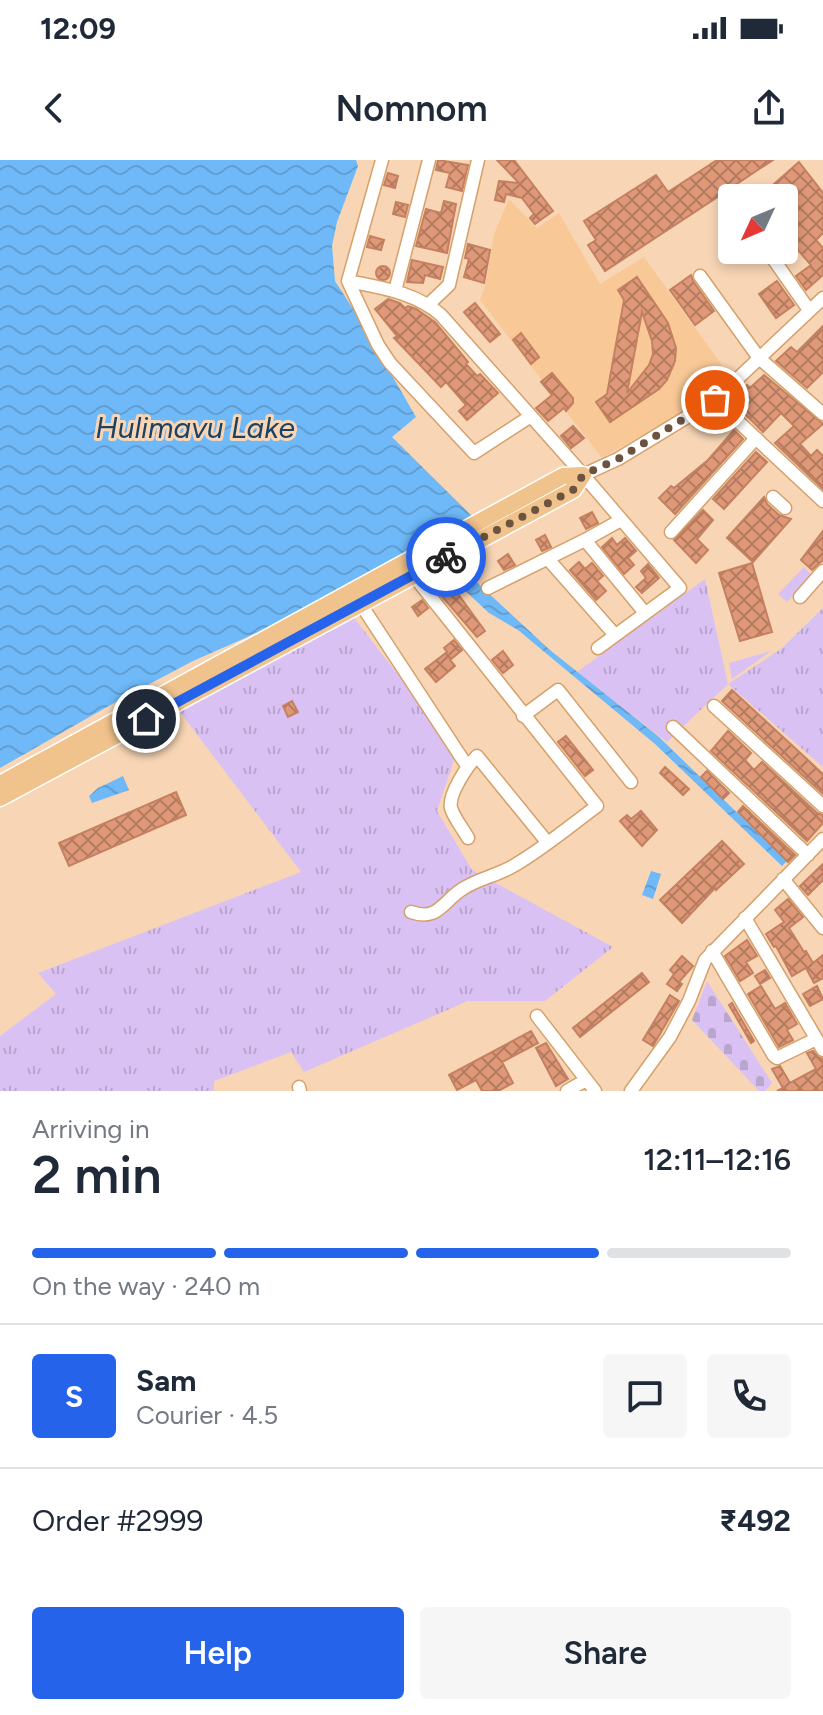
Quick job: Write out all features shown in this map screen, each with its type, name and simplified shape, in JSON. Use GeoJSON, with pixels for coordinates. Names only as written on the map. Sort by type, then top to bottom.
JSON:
{"type":"FeatureCollection","features":[{"type":"Feature","properties":{"kind":"main road"},"geometry":{"type":"LineString","coordinates":[[0,784],[431,557],[573,490],[590,472]]}},
{"type":"Feature","properties":{"kind":"main road"},"geometry":{"type":"LineString","coordinates":[[0,798],[360,603],[409,569]]}},
{"type":"Feature","properties":{"kind":"street"},"geometry":{"type":"LineString","coordinates":[[382,160],[348,281],[378,345],[390,363],[474,453],[531,416]]}},
{"type":"Feature","properties":{"kind":"street"},"geometry":{"type":"LineString","coordinates":[[395,291],[429,160]]}},
{"type":"Feature","properties":{"kind":"street"},"geometry":{"type":"LineString","coordinates":[[429,304],[449,285],[478,160]]}},
{"type":"Feature","properties":{"kind":"street"},"geometry":{"type":"LineString","coordinates":[[777,264],[809,310]]}},
{"type":"Feature","properties":{"kind":"street"},"geometry":{"type":"LineString","coordinates":[[700,276],[759,358],[823,414]]}},
{"type":"Feature","properties":{"kind":"street"},"geometry":{"type":"LineString","coordinates":[[348,281],[395,291],[429,304],[531,416],[590,472],[621,520],[680,588],[598,648]]}},
{"type":"Feature","properties":{"kind":"street"},"geometry":{"type":"LineString","coordinates":[[590,472],[715,400],[823,298]]}},
{"type":"Feature","properties":{"kind":"street"},"geometry":{"type":"LineString","coordinates":[[715,400],[823,501]]}},
{"type":"Feature","properties":{"kind":"street"},"geometry":{"type":"LineString","coordinates":[[671,532],[756,438]]}},
{"type":"Feature","properties":{"kind":"street"},"geometry":{"type":"LineString","coordinates":[[773,497],[785,508]]}},
{"type":"Feature","properties":{"kind":"street"},"geometry":{"type":"LineString","coordinates":[[488,588],[621,520]]}},
{"type":"Feature","properties":{"kind":"street"},"geometry":{"type":"LineString","coordinates":[[585,540],[645,613]]}},
{"type":"Feature","properties":{"kind":"street"},"geometry":{"type":"LineString","coordinates":[[548,559],[615,635]]}},
{"type":"Feature","properties":{"kind":"street"},"geometry":{"type":"LineString","coordinates":[[409,569],[597,806],[498,875],[466,886],[433,913],[423,916],[411,912]]}},
{"type":"Feature","properties":{"kind":"street"},"geometry":{"type":"LineString","coordinates":[[800,597],[823,571]]}},
{"type":"Feature","properties":{"kind":"street"},"geometry":{"type":"LineString","coordinates":[[360,603],[467,766]]}},
{"type":"Feature","properties":{"kind":"street"},"geometry":{"type":"LineString","coordinates":[[523,716],[558,690],[631,782]]}},
{"type":"Feature","properties":{"kind":"street"},"geometry":{"type":"LineString","coordinates":[[714,706],[823,806]]}},
{"type":"Feature","properties":{"kind":"street"},"geometry":{"type":"LineString","coordinates":[[673,727],[810,852],[823,860]]}},
{"type":"Feature","properties":{"kind":"street"},"geometry":{"type":"LineString","coordinates":[[468,838],[451,806],[451,800],[467,766],[477,756],[547,842]]}},
{"type":"Feature","properties":{"kind":"street"},"geometry":{"type":"LineString","coordinates":[[631,1091],[670,1037],[712,951],[823,839]]}},
{"type":"Feature","properties":{"kind":"street"},"geometry":{"type":"LineString","coordinates":[[783,879],[823,928]]}},
{"type":"Feature","properties":{"kind":"street"},"geometry":{"type":"LineString","coordinates":[[745,918],[816,1039]]}},
{"type":"Feature","properties":{"kind":"street"},"geometry":{"type":"LineString","coordinates":[[712,951],[777,1058],[816,1039],[823,1022]]}},
{"type":"Feature","properties":{"kind":"street"},"geometry":{"type":"LineString","coordinates":[[537,1016],[595,1091]]}},
{"type":"Feature","properties":{"kind":"street"},"geometry":{"type":"LineString","coordinates":[[567,1091],[586,1080]]}},
{"type":"Feature","properties":{"kind":"shaded area"},"geometry":{"type":"Polygon","coordinates":[[[509,199],[537,228],[559,213],[600,284],[644,257],[732,379],[693,406],[602,458],[480,300],[494,234],[509,199]]]}},
{"type":"Feature","properties":{"kind":"green space"},"geometry":{"type":"Polygon","coordinates":[[[804,567],[812,575],[787,602],[778,594],[804,567]]]}},
{"type":"Feature","properties":{"kind":"green space"},"geometry":{"type":"Polygon","coordinates":[[[705,579],[728,684],[667,742],[577,672],[705,579]]]}},
{"type":"Feature","properties":{"kind":"green space"},"geometry":{"type":"Polygon","coordinates":[[[823,608],[823,767],[728,684],[781,649],[823,608]]]}},
{"type":"Feature","properties":{"kind":"green space"},"geometry":{"type":"Polygon","coordinates":[[[351,614],[457,751],[437,811],[472,870],[613,947],[545,1001],[468,1001],[304,1072],[291,1052],[214,1081],[214,1091],[0,1091],[0,1036],[56,994],[38,973],[301,872],[177,708],[351,614]]]}},
{"type":"Feature","properties":{"kind":"green space"},"geometry":{"type":"Polygon","coordinates":[[[771,651],[732,679],[729,663],[771,651]]]}},
{"type":"Feature","properties":{"kind":"green space"},"geometry":{"type":"Polygon","coordinates":[[[707,981],[772,1083],[765,1091],[759,1091],[692,1020],[707,981]]]}},
{"type":"Feature","properties":{"kind":"water","name":"Hulimavu Lake"},"geometry":{"type":"Polygon","coordinates":[[[0,160],[356,160],[358,166],[337,222],[332,246],[335,281],[416,417],[392,437],[474,518],[293,617],[193,661],[0,768],[0,160]]]}},
{"type":"Feature","properties":{"kind":"water"},"geometry":{"type":"Polygon","coordinates":[[[457,564],[550,650],[658,736],[787,861],[782,866],[655,744],[518,630],[489,613],[444,571],[457,564]]]}},
{"type":"Feature","properties":{"kind":"water"},"geometry":{"type":"Polygon","coordinates":[[[123,776],[129,790],[92,803],[89,796],[98,788],[123,776]]]}},
{"type":"Feature","properties":{"kind":"water"},"geometry":{"type":"Polygon","coordinates":[[[651,871],[661,874],[653,899],[642,895],[651,871]]]}},
{"type":"Feature","properties":{"kind":"building"},"geometry":{"type":"Polygon","coordinates":[[[438,160],[468,165],[462,191],[446,187],[450,173],[436,170],[438,160]]]}},
{"type":"Feature","properties":{"kind":"building"},"geometry":{"type":"Polygon","coordinates":[[[497,160],[514,160],[553,211],[535,224],[530,218],[534,214],[522,198],[506,194],[504,202],[495,200],[499,181],[519,183],[497,160]]]}},
{"type":"Feature","properties":{"kind":"building"},"geometry":{"type":"Polygon","coordinates":[[[717,160],[773,160],[737,184],[718,184],[718,197],[605,271],[588,245],[596,240],[584,221],[656,175],[668,192],[717,160]]]}},
{"type":"Feature","properties":{"kind":"building"},"geometry":{"type":"Polygon","coordinates":[[[799,162],[823,193],[823,233],[816,240],[823,248],[823,275],[806,290],[796,276],[811,265],[798,250],[798,184],[774,184],[799,162]]]}},
{"type":"Feature","properties":{"kind":"building"},"geometry":{"type":"Polygon","coordinates":[[[388,173],[398,176],[395,188],[384,185],[388,173]]]}},
{"type":"Feature","properties":{"kind":"building"},"geometry":{"type":"Polygon","coordinates":[[[444,201],[456,204],[447,253],[416,246],[426,209],[441,213],[444,201]]]}},
{"type":"Feature","properties":{"kind":"building"},"geometry":{"type":"Polygon","coordinates":[[[396,202],[408,205],[405,217],[393,214],[396,202]]]}},
{"type":"Feature","properties":{"kind":"building"},"geometry":{"type":"Polygon","coordinates":[[[370,236],[384,240],[381,250],[367,247],[370,236]]]}},
{"type":"Feature","properties":{"kind":"building"},"geometry":{"type":"Polygon","coordinates":[[[468,244],[490,250],[484,283],[464,277],[469,259],[465,258],[468,244]]]}},
{"type":"Feature","properties":{"kind":"building"},"geometry":{"type":"Polygon","coordinates":[[[412,260],[443,267],[440,279],[425,275],[423,283],[407,282],[412,260]]]}},
{"type":"Feature","properties":{"kind":"building"},"geometry":{"type":"Polygon","coordinates":[[[383,266],[390,273],[383,280],[376,273],[383,266]]]}},
{"type":"Feature","properties":{"kind":"building"},"geometry":{"type":"Polygon","coordinates":[[[691,275],[714,311],[695,325],[670,290],[691,275]]]}},
{"type":"Feature","properties":{"kind":"building"},"geometry":{"type":"Polygon","coordinates":[[[637,277],[668,323],[676,348],[675,361],[667,380],[659,389],[610,422],[596,402],[607,394],[624,300],[618,290],[637,277]],[[642,312],[627,393],[649,365],[653,354],[642,312]]]}},
{"type":"Feature","properties":{"kind":"building"},"geometry":{"type":"Polygon","coordinates":[[[777,281],[794,305],[776,318],[759,294],[777,281]]]}},
{"type":"Feature","properties":{"kind":"building"},"geometry":{"type":"Polygon","coordinates":[[[388,299],[405,308],[416,309],[435,322],[468,362],[466,364],[498,393],[467,420],[459,411],[466,405],[446,382],[441,387],[394,338],[397,336],[375,309],[388,299]]]}},
{"type":"Feature","properties":{"kind":"building"},"geometry":{"type":"Polygon","coordinates":[[[475,303],[500,334],[490,342],[464,312],[475,303]]]}},
{"type":"Feature","properties":{"kind":"building"},"geometry":{"type":"Polygon","coordinates":[[[823,326],[823,372],[807,388],[776,361],[791,347],[797,352],[823,326]]]}},
{"type":"Feature","properties":{"kind":"building"},"geometry":{"type":"Polygon","coordinates":[[[521,333],[539,357],[531,364],[513,340],[521,333]]]}},
{"type":"Feature","properties":{"kind":"building"},"geometry":{"type":"Polygon","coordinates":[[[552,373],[573,398],[573,403],[566,411],[564,408],[548,421],[536,408],[552,395],[541,382],[552,373]]]}},
{"type":"Feature","properties":{"kind":"building"},"geometry":{"type":"Polygon","coordinates":[[[764,375],[823,424],[800,444],[811,456],[817,450],[823,456],[823,489],[775,443],[794,426],[781,413],[763,432],[741,410],[745,405],[736,396],[764,375]]]}},
{"type":"Feature","properties":{"kind":"building"},"geometry":{"type":"Polygon","coordinates":[[[573,426],[584,438],[571,448],[561,436],[573,426]]]}},
{"type":"Feature","properties":{"kind":"building"},"geometry":{"type":"Polygon","coordinates":[[[734,430],[743,439],[675,514],[659,498],[708,460],[734,430]]]}},
{"type":"Feature","properties":{"kind":"building"},"geometry":{"type":"Polygon","coordinates":[[[756,452],[767,462],[724,509],[713,499],[756,452]]]}},
{"type":"Feature","properties":{"kind":"building"},"geometry":{"type":"Polygon","coordinates":[[[764,497],[779,515],[791,519],[753,562],[727,538],[764,497]]]}},
{"type":"Feature","properties":{"kind":"building"},"geometry":{"type":"Polygon","coordinates":[[[703,510],[713,520],[697,539],[708,550],[696,563],[674,540],[703,510]]]}},
{"type":"Feature","properties":{"kind":"building"},"geometry":{"type":"Polygon","coordinates":[[[592,512],[598,523],[586,529],[580,518],[592,512]]]}},
{"type":"Feature","properties":{"kind":"building"},"geometry":{"type":"Polygon","coordinates":[[[823,531],[823,560],[812,570],[801,560],[823,531]]]}},
{"type":"Feature","properties":{"kind":"building"},"geometry":{"type":"Polygon","coordinates":[[[545,535],[551,547],[542,551],[536,540],[545,535]]]}},
{"type":"Feature","properties":{"kind":"building"},"geometry":{"type":"Polygon","coordinates":[[[612,538],[617,545],[625,538],[636,551],[628,558],[634,565],[624,574],[602,547],[612,538]]]}},
{"type":"Feature","properties":{"kind":"building"},"geometry":{"type":"Polygon","coordinates":[[[508,554],[515,565],[504,570],[498,561],[508,554]]]}},
{"type":"Feature","properties":{"kind":"building"},"geometry":{"type":"Polygon","coordinates":[[[579,562],[585,569],[592,563],[603,576],[597,581],[606,591],[596,600],[570,570],[579,562]]]}},
{"type":"Feature","properties":{"kind":"building"},"geometry":{"type":"Polygon","coordinates":[[[752,563],[772,632],[740,641],[719,573],[752,563]]]}},
{"type":"Feature","properties":{"kind":"building"},"geometry":{"type":"Polygon","coordinates":[[[648,564],[659,578],[642,593],[636,587],[646,578],[641,571],[648,564]]]}},
{"type":"Feature","properties":{"kind":"building"},"geometry":{"type":"Polygon","coordinates":[[[450,583],[485,631],[477,637],[439,593],[450,583]]]}},
{"type":"Feature","properties":{"kind":"building"},"geometry":{"type":"Polygon","coordinates":[[[422,600],[428,608],[418,616],[412,607],[422,600]]]}},
{"type":"Feature","properties":{"kind":"building"},"geometry":{"type":"Polygon","coordinates":[[[454,640],[462,650],[450,660],[455,666],[436,682],[425,669],[447,652],[444,648],[454,640]]]}},
{"type":"Feature","properties":{"kind":"building"},"geometry":{"type":"Polygon","coordinates":[[[503,651],[513,665],[503,673],[492,660],[503,651]]]}},
{"type":"Feature","properties":{"kind":"building"},"geometry":{"type":"Polygon","coordinates":[[[732,690],[823,774],[823,794],[722,701],[732,690]]]}},
{"type":"Feature","properties":{"kind":"building"},"geometry":{"type":"Polygon","coordinates":[[[292,701],[298,712],[288,717],[283,706],[292,701]]]}},
{"type":"Feature","properties":{"kind":"building"},"geometry":{"type":"Polygon","coordinates":[[[728,731],[751,753],[745,760],[754,770],[762,762],[817,813],[823,815],[823,823],[807,841],[711,751],[728,731]]]}},
{"type":"Feature","properties":{"kind":"building"},"geometry":{"type":"Polygon","coordinates":[[[566,736],[593,770],[585,776],[558,742],[566,736]]]}},
{"type":"Feature","properties":{"kind":"building"},"geometry":{"type":"Polygon","coordinates":[[[665,767],[689,789],[683,795],[660,773],[665,767]]]}},
{"type":"Feature","properties":{"kind":"building"},"geometry":{"type":"Polygon","coordinates":[[[707,771],[729,793],[723,799],[701,777],[707,771]]]}},
{"type":"Feature","properties":{"kind":"building"},"geometry":{"type":"Polygon","coordinates":[[[176,792],[186,815],[69,866],[59,843],[176,792]]]}},
{"type":"Feature","properties":{"kind":"building"},"geometry":{"type":"Polygon","coordinates":[[[743,806],[795,855],[788,862],[738,812],[743,806]]]}},
{"type":"Feature","properties":{"kind":"building"},"geometry":{"type":"Polygon","coordinates":[[[641,811],[657,830],[642,846],[620,821],[627,815],[631,819],[641,811]]]}},
{"type":"Feature","properties":{"kind":"building"},"geometry":{"type":"Polygon","coordinates":[[[722,841],[744,864],[715,888],[682,923],[660,900],[722,841]]]}},
{"type":"Feature","properties":{"kind":"building"},"geometry":{"type":"Polygon","coordinates":[[[823,864],[823,880],[808,895],[800,886],[823,864]]]}},
{"type":"Feature","properties":{"kind":"building"},"geometry":{"type":"Polygon","coordinates":[[[788,899],[803,917],[789,928],[804,952],[813,963],[823,955],[823,978],[814,983],[806,968],[792,976],[766,934],[784,922],[775,910],[788,899]]]}},
{"type":"Feature","properties":{"kind":"building"},"geometry":{"type":"Polygon","coordinates":[[[747,940],[757,956],[746,962],[753,973],[740,981],[725,956],[747,940]]]}},
{"type":"Feature","properties":{"kind":"building"},"geometry":{"type":"Polygon","coordinates":[[[682,956],[693,966],[679,982],[682,984],[677,991],[667,984],[674,974],[670,970],[682,956]]]}},
{"type":"Feature","properties":{"kind":"building"},"geometry":{"type":"Polygon","coordinates":[[[765,970],[770,978],[760,984],[755,976],[765,970]]]}},
{"type":"Feature","properties":{"kind":"building"},"geometry":{"type":"Polygon","coordinates":[[[642,973],[649,982],[580,1037],[573,1028],[642,973]]]}},
{"type":"Feature","properties":{"kind":"building"},"geometry":{"type":"Polygon","coordinates":[[[761,986],[775,1009],[785,1003],[797,1024],[787,1030],[793,1040],[779,1047],[748,994],[761,986]]]}},
{"type":"Feature","properties":{"kind":"building"},"geometry":{"type":"Polygon","coordinates":[[[817,986],[823,999],[810,1006],[803,994],[817,986]]]}},
{"type":"Feature","properties":{"kind":"building"},"geometry":{"type":"Polygon","coordinates":[[[670,995],[679,1001],[653,1046],[643,1040],[670,995]]]}},
{"type":"Feature","properties":{"kind":"building"},"geometry":{"type":"Polygon","coordinates":[[[732,1003],[754,1041],[751,1043],[729,1005],[732,1003]]]}},
{"type":"Feature","properties":{"kind":"building"},"geometry":{"type":"Polygon","coordinates":[[[531,1031],[538,1043],[502,1062],[513,1083],[498,1091],[482,1091],[476,1080],[457,1090],[449,1075],[531,1031]]]}},
{"type":"Feature","properties":{"kind":"building"},"geometry":{"type":"Polygon","coordinates":[[[546,1043],[568,1079],[556,1086],[536,1048],[546,1043]]]}},
{"type":"Feature","properties":{"kind":"building"},"geometry":{"type":"Polygon","coordinates":[[[813,1051],[823,1059],[823,1091],[777,1091],[783,1088],[772,1069],[780,1066],[790,1083],[816,1069],[807,1053],[813,1051]]]}},
{"type":"Feature","properties":{"kind":"way so far"},"geometry":{"type":"LineString","coordinates":[[446,557],[573,490],[583,475],[618,459],[715,400]]}},
{"type":"Feature","properties":{"kind":"route"},"geometry":{"type":"LineString","coordinates":[[146,719],[446,557]]}}]}
